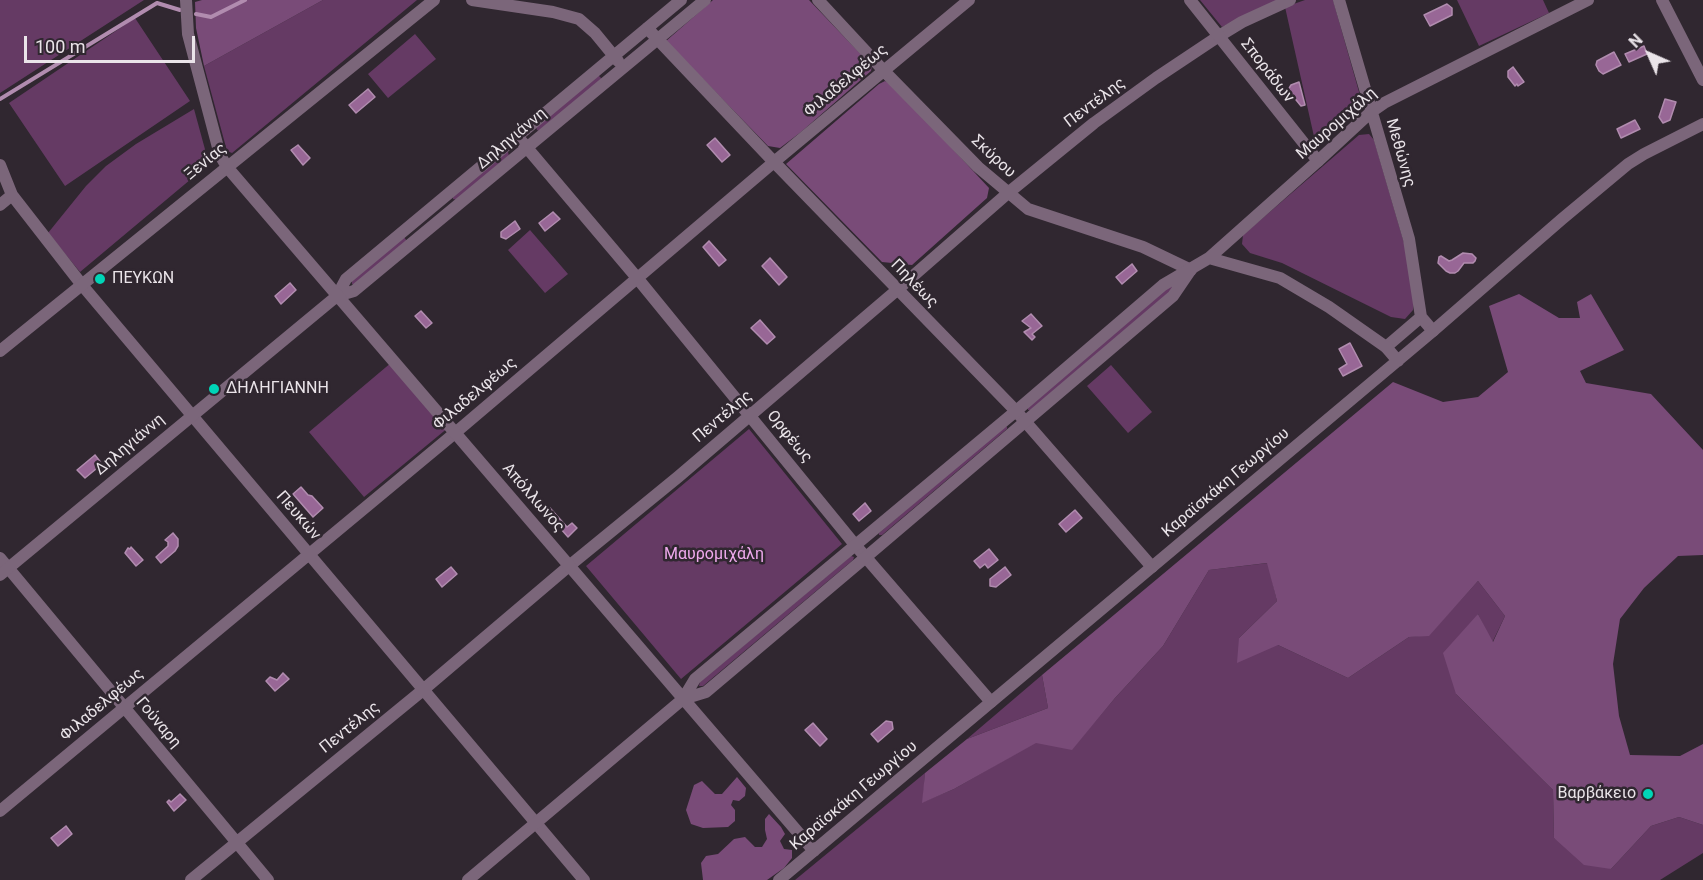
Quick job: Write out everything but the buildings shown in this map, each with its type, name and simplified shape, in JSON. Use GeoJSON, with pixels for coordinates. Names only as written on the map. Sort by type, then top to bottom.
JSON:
{"type":"FeatureCollection","features":[{"type":"Feature","properties":{"kind":"street","name":"Απόλλωνος"},"geometry":{"type":"LineString","coordinates":[[186,0],[188,34],[220,155],[227,167],[814,851]]}},
{"type":"Feature","properties":{"kind":"street","name":"Ξενίας"},"geometry":{"type":"LineString","coordinates":[[0,351],[434,0]]}},
{"type":"Feature","properties":{"kind":"street"},"geometry":{"type":"LineString","coordinates":[[472,0],[553,12],[579,19],[595,33],[623,66]]}},
{"type":"Feature","properties":{"kind":"street","name":"Δηληγιάννη"},"geometry":{"type":"LineString","coordinates":[[3,567],[337,296],[346,279],[681,0]]}},
{"type":"Feature","properties":{"kind":"street","name":"Δηληγιάννη"},"geometry":{"type":"LineString","coordinates":[[337,296],[354,291],[705,0]]}},
{"type":"Feature","properties":{"kind":"street","name":"Σκύρου"},"geometry":{"type":"LineString","coordinates":[[819,0],[884,71],[978,167],[1028,209],[1143,247],[1191,270]]}},
{"type":"Feature","properties":{"kind":"street","name":"Φιλαδελφέως"},"geometry":{"type":"LineString","coordinates":[[0,812],[969,0]]}},
{"type":"Feature","properties":{"kind":"street","name":"Σποράδων"},"geometry":{"type":"LineString","coordinates":[[1190,0],[1318,161]]}},
{"type":"Feature","properties":{"kind":"street","name":"Πεντέλης"},"geometry":{"type":"LineString","coordinates":[[191,880],[423,690],[750,416],[1008,193],[1094,123],[1219,36],[1242,22],[1290,0]]}},
{"type":"Feature","properties":{"kind":"street","name":"Μεθώνης"},"geometry":{"type":"LineString","coordinates":[[1339,0],[1408,239],[1421,317]]}},
{"type":"Feature","properties":{"kind":"street","name":"Μαυρομιχάλη"},"geometry":{"type":"LineString","coordinates":[[468,880],[683,699],[695,679],[856,546],[1163,285],[1209,258],[1371,112],[1402,93],[1588,0]]}},
{"type":"Feature","properties":{"kind":"street"},"geometry":{"type":"LineString","coordinates":[[1662,0],[1703,80]]}},
{"type":"Feature","properties":{"kind":"street","name":"Πηλέως"},"geometry":{"type":"LineString","coordinates":[[647,28],[1016,411],[1152,567]]}},
{"type":"Feature","properties":{"kind":"street","name":"Καραϊσκάκη Γεωργίου"},"geometry":{"type":"LineString","coordinates":[[779,880],[1628,165],[1644,154],[1703,124]]}},
{"type":"Feature","properties":{"kind":"street","name":"Ορφέως"},"geometry":{"type":"LineString","coordinates":[[517,136],[638,279],[856,546],[991,702]]}},
{"type":"Feature","properties":{"kind":"street","name":"Πευκών"},"geometry":{"type":"LineString","coordinates":[[0,165],[12,195],[82,285],[584,880]]}},
{"type":"Feature","properties":{"kind":"street"},"geometry":{"type":"LineString","coordinates":[[0,205],[12,195]]}},
{"type":"Feature","properties":{"kind":"street"},"geometry":{"type":"LineString","coordinates":[[424,214],[434,225]]}},
{"type":"Feature","properties":{"kind":"street"},"geometry":{"type":"LineString","coordinates":[[1209,258],[1280,278],[1329,307],[1386,347],[1398,361]]}},
{"type":"Feature","properties":{"kind":"street","name":"Μαυρομιχάλη"},"geometry":{"type":"LineString","coordinates":[[683,699],[706,692],[866,557],[1173,296],[1191,270]]}},
{"type":"Feature","properties":{"kind":"street"},"geometry":{"type":"LineString","coordinates":[[1386,347],[1421,317],[1433,331]]}},
{"type":"Feature","properties":{"kind":"street","name":"Γούναρη"},"geometry":{"type":"LineString","coordinates":[[3,567],[268,880]]}},
{"type":"Feature","properties":{"kind":"green space"},"geometry":{"type":"Polygon","coordinates":[[[0,0],[144,0],[0,93],[0,0]]]}},
{"type":"Feature","properties":{"kind":"green space"},"geometry":{"type":"Polygon","coordinates":[[[323,0],[417,0],[232,153],[227,151],[204,66],[323,0]]]}},
{"type":"Feature","properties":{"kind":"green space"},"geometry":{"type":"Polygon","coordinates":[[[1200,0],[1277,0],[1222,27],[1200,0]]]}},
{"type":"Feature","properties":{"kind":"green space"},"geometry":{"type":"Polygon","coordinates":[[[1305,0],[1333,0],[1363,106],[1315,141],[1285,7],[1305,0]]]}},
{"type":"Feature","properties":{"kind":"green space"},"geometry":{"type":"Polygon","coordinates":[[[1457,0],[1543,0],[1549,13],[1479,46],[1457,0]]]}},
{"type":"Feature","properties":{"kind":"green space"},"geometry":{"type":"Polygon","coordinates":[[[135,18],[190,101],[65,186],[9,103],[135,18]]]}},
{"type":"Feature","properties":{"kind":"green space"},"geometry":{"type":"Polygon","coordinates":[[[415,34],[436,59],[388,98],[368,74],[415,34]]]}},
{"type":"Feature","properties":{"kind":"green space"},"geometry":{"type":"Polygon","coordinates":[[[598,75],[602,79],[539,131],[537,130],[536,127],[598,75]]]}},
{"type":"Feature","properties":{"kind":"green space"},"geometry":{"type":"Polygon","coordinates":[[[194,109],[209,164],[80,272],[48,233],[86,186],[106,166],[136,144],[194,109]]]}},
{"type":"Feature","properties":{"kind":"green space"},"geometry":{"type":"Polygon","coordinates":[[[1369,134],[1374,140],[1416,284],[1413,310],[1405,319],[1391,317],[1282,263],[1250,253],[1242,244],[1243,235],[1359,135],[1369,134]]]}},
{"type":"Feature","properties":{"kind":"green space"},"geometry":{"type":"Polygon","coordinates":[[[506,152],[509,156],[457,200],[453,199],[453,196],[506,152]]]}},
{"type":"Feature","properties":{"kind":"green space"},"geometry":{"type":"Polygon","coordinates":[[[530,230],[568,274],[545,293],[508,250],[530,230]]]}},
{"type":"Feature","properties":{"kind":"green space"},"geometry":{"type":"Polygon","coordinates":[[[403,236],[407,241],[356,284],[352,284],[352,279],[403,236]]]}},
{"type":"Feature","properties":{"kind":"green space"},"geometry":{"type":"Polygon","coordinates":[[[1179,278],[1182,282],[1031,410],[1028,410],[1028,407],[1179,278]]]}},
{"type":"Feature","properties":{"kind":"green space"},"geometry":{"type":"Polygon","coordinates":[[[392,362],[449,427],[364,497],[309,432],[392,362]]]}},
{"type":"Feature","properties":{"kind":"green space"},"geometry":{"type":"Polygon","coordinates":[[[1111,365],[1152,412],[1128,433],[1087,386],[1111,365]]]}},
{"type":"Feature","properties":{"kind":"green space"},"geometry":{"type":"Polygon","coordinates":[[[1005,426],[1007,429],[882,535],[879,535],[879,533],[1005,426]]]}},
{"type":"Feature","properties":{"kind":"green space","name":"Μαυρομιχάλη"},"geometry":{"type":"Polygon","coordinates":[[[749,429],[842,544],[681,679],[586,566],[749,429]]]}},
{"type":"Feature","properties":{"kind":"green space"},"geometry":{"type":"Polygon","coordinates":[[[851,556],[854,557],[853,560],[703,686],[699,686],[700,682],[851,556]]]}},
{"type":"Feature","properties":{"kind":"green space"},"geometry":{"type":"Polygon","coordinates":[[[1268,563],[1277,601],[1239,638],[1278,645],[1348,678],[1409,637],[1429,635],[1478,581],[1505,616],[1492,643],[1478,614],[1456,694],[1553,790],[1554,838],[1611,869],[1651,826],[1679,817],[1703,825],[1703,853],[1660,880],[795,880],[925,773],[923,802],[954,789],[1036,742],[1072,749],[1163,646],[1209,570],[1268,563]]]}},
{"type":"Feature","properties":{"kind":"green space"},"geometry":{"type":"Polygon","coordinates":[[[1042,675],[1048,708],[967,739],[1042,675]]]}},
{"type":"Feature","properties":{"kind":"shaded area"},"geometry":{"type":"Polygon","coordinates":[[[202,0],[323,0],[204,66],[196,28],[195,2],[202,0]]]}},
{"type":"Feature","properties":{"kind":"shaded area"},"geometry":{"type":"Polygon","coordinates":[[[713,0],[809,0],[872,66],[871,71],[780,148],[768,146],[666,41],[713,0]]]}},
{"type":"Feature","properties":{"kind":"shaded area"},"geometry":{"type":"Polygon","coordinates":[[[1447,4],[1452,8],[1452,15],[1430,26],[1424,15],[1447,4]]]}},
{"type":"Feature","properties":{"kind":"shaded area"},"geometry":{"type":"Polygon","coordinates":[[[1644,46],[1647,54],[1629,62],[1625,54],[1644,46]]]}},
{"type":"Feature","properties":{"kind":"shaded area"},"geometry":{"type":"Polygon","coordinates":[[[1614,52],[1621,65],[1603,74],[1596,65],[1597,61],[1614,52]]]}},
{"type":"Feature","properties":{"kind":"shaded area"},"geometry":{"type":"Polygon","coordinates":[[[1513,67],[1524,82],[1518,86],[1517,84],[1515,86],[1508,77],[1508,71],[1513,67]]]}},
{"type":"Feature","properties":{"kind":"shaded area"},"geometry":{"type":"Polygon","coordinates":[[[885,81],[893,85],[989,188],[987,198],[912,265],[882,262],[786,164],[885,81]]]}},
{"type":"Feature","properties":{"kind":"shaded area"},"geometry":{"type":"Polygon","coordinates":[[[1299,82],[1305,105],[1301,106],[1288,90],[1291,85],[1299,82]]]}},
{"type":"Feature","properties":{"kind":"shaded area"},"geometry":{"type":"Polygon","coordinates":[[[368,89],[375,97],[356,113],[349,105],[368,89]]]}},
{"type":"Feature","properties":{"kind":"shaded area"},"geometry":{"type":"Polygon","coordinates":[[[1665,99],[1676,102],[1670,120],[1663,123],[1659,117],[1665,99]]]}},
{"type":"Feature","properties":{"kind":"shaded area"},"geometry":{"type":"Polygon","coordinates":[[[1635,120],[1640,129],[1621,138],[1617,129],[1635,120]]]}},
{"type":"Feature","properties":{"kind":"shaded area"},"geometry":{"type":"Polygon","coordinates":[[[715,138],[730,155],[722,162],[707,145],[715,138]]]}},
{"type":"Feature","properties":{"kind":"shaded area"},"geometry":{"type":"Polygon","coordinates":[[[298,145],[310,158],[303,165],[291,150],[298,145]]]}},
{"type":"Feature","properties":{"kind":"shaded area"},"geometry":{"type":"Polygon","coordinates":[[[553,212],[560,219],[545,231],[539,223],[553,212]]]}},
{"type":"Feature","properties":{"kind":"shaded area"},"geometry":{"type":"Polygon","coordinates":[[[515,221],[520,229],[506,239],[501,237],[501,232],[515,221]]]}},
{"type":"Feature","properties":{"kind":"shaded area"},"geometry":{"type":"Polygon","coordinates":[[[709,241],[726,260],[719,266],[703,247],[709,241]]]}},
{"type":"Feature","properties":{"kind":"shaded area"},"geometry":{"type":"Polygon","coordinates":[[[1463,253],[1472,254],[1476,258],[1475,261],[1464,263],[1455,273],[1446,271],[1438,263],[1441,256],[1449,261],[1463,253]]]}},
{"type":"Feature","properties":{"kind":"shaded area"},"geometry":{"type":"Polygon","coordinates":[[[770,258],[787,277],[779,285],[762,266],[770,258]]]}},
{"type":"Feature","properties":{"kind":"shaded area"},"geometry":{"type":"Polygon","coordinates":[[[1132,264],[1137,271],[1122,284],[1116,277],[1132,264]]]}},
{"type":"Feature","properties":{"kind":"shaded area"},"geometry":{"type":"Polygon","coordinates":[[[290,283],[296,290],[281,304],[275,296],[290,283]]]}},
{"type":"Feature","properties":{"kind":"shaded area"},"geometry":{"type":"Polygon","coordinates":[[[1519,294],[1559,318],[1580,318],[1577,302],[1591,294],[1624,350],[1580,371],[1586,383],[1651,394],[1703,450],[1703,555],[1678,556],[1644,588],[1620,619],[1613,664],[1619,716],[1630,755],[1680,756],[1703,744],[1703,825],[1679,817],[1651,826],[1611,869],[1584,865],[1554,838],[1553,790],[1456,694],[1443,653],[1478,614],[1493,642],[1505,616],[1478,581],[1429,636],[1409,637],[1348,678],[1278,645],[1237,663],[1239,638],[1277,601],[1267,563],[1209,570],[1163,646],[1115,698],[1072,750],[1036,743],[954,789],[922,803],[925,773],[967,739],[1048,708],[1042,675],[1393,382],[1443,402],[1478,397],[1508,372],[1489,306],[1519,294]]]}},
{"type":"Feature","properties":{"kind":"shaded area"},"geometry":{"type":"Polygon","coordinates":[[[421,311],[432,323],[426,328],[415,316],[421,311]]]}},
{"type":"Feature","properties":{"kind":"shaded area"},"geometry":{"type":"Polygon","coordinates":[[[1031,314],[1042,326],[1032,334],[1035,337],[1032,340],[1024,332],[1031,328],[1022,321],[1031,314]]]}},
{"type":"Feature","properties":{"kind":"shaded area"},"geometry":{"type":"Polygon","coordinates":[[[760,320],[775,337],[767,344],[751,328],[760,320]]]}},
{"type":"Feature","properties":{"kind":"shaded area"},"geometry":{"type":"Polygon","coordinates":[[[1350,343],[1362,366],[1343,376],[1339,369],[1347,364],[1339,349],[1350,343]]]}},
{"type":"Feature","properties":{"kind":"shaded area"},"geometry":{"type":"Polygon","coordinates":[[[95,455],[102,464],[85,478],[77,470],[95,455]]]}},
{"type":"Feature","properties":{"kind":"shaded area"},"geometry":{"type":"Polygon","coordinates":[[[301,487],[323,508],[313,517],[293,494],[301,487]]]}},
{"type":"Feature","properties":{"kind":"shaded area"},"geometry":{"type":"Polygon","coordinates":[[[865,503],[871,511],[859,521],[853,514],[865,503]]]}},
{"type":"Feature","properties":{"kind":"shaded area"},"geometry":{"type":"Polygon","coordinates":[[[550,508],[567,527],[572,523],[577,528],[568,537],[546,512],[550,508]]]}},
{"type":"Feature","properties":{"kind":"shaded area"},"geometry":{"type":"Polygon","coordinates":[[[1075,510],[1082,518],[1066,532],[1059,524],[1075,510]]]}},
{"type":"Feature","properties":{"kind":"shaded area"},"geometry":{"type":"Polygon","coordinates":[[[173,533],[178,539],[178,546],[161,563],[156,557],[168,546],[165,540],[173,533]]]}},
{"type":"Feature","properties":{"kind":"shaded area"},"geometry":{"type":"Polygon","coordinates":[[[131,547],[143,560],[136,566],[125,553],[131,547]]]}},
{"type":"Feature","properties":{"kind":"shaded area"},"geometry":{"type":"Polygon","coordinates":[[[989,549],[998,560],[988,568],[985,564],[980,568],[974,561],[989,549]]]}},
{"type":"Feature","properties":{"kind":"shaded area"},"geometry":{"type":"Polygon","coordinates":[[[451,567],[457,574],[442,587],[436,579],[451,567]]]}},
{"type":"Feature","properties":{"kind":"shaded area"},"geometry":{"type":"Polygon","coordinates":[[[1005,567],[1011,575],[996,587],[990,586],[990,579],[1005,567]]]}},
{"type":"Feature","properties":{"kind":"shaded area"},"geometry":{"type":"Polygon","coordinates":[[[283,673],[289,679],[275,691],[266,681],[270,677],[277,680],[283,673]]]}},
{"type":"Feature","properties":{"kind":"shaded area"},"geometry":{"type":"Polygon","coordinates":[[[886,721],[892,722],[893,729],[878,742],[871,734],[886,721]]]}},
{"type":"Feature","properties":{"kind":"shaded area"},"geometry":{"type":"Polygon","coordinates":[[[813,723],[827,739],[820,746],[805,730],[813,723]]]}},
{"type":"Feature","properties":{"kind":"shaded area"},"geometry":{"type":"Polygon","coordinates":[[[737,777],[746,788],[745,796],[739,801],[733,800],[731,805],[735,810],[735,821],[728,827],[703,828],[691,824],[686,810],[694,785],[702,781],[715,794],[722,794],[737,777]]]}},
{"type":"Feature","properties":{"kind":"shaded area"},"geometry":{"type":"Polygon","coordinates":[[[180,794],[186,800],[174,811],[167,802],[169,800],[171,802],[180,794]]]}},
{"type":"Feature","properties":{"kind":"shaded area"},"geometry":{"type":"Polygon","coordinates":[[[769,814],[785,834],[780,841],[784,849],[792,850],[792,858],[784,868],[767,880],[703,880],[701,863],[706,856],[718,854],[734,839],[745,837],[755,847],[762,847],[767,839],[765,819],[769,814]]]}},
{"type":"Feature","properties":{"kind":"shaded area"},"geometry":{"type":"Polygon","coordinates":[[[66,826],[72,834],[58,846],[51,838],[66,826]]]}},
{"type":"Feature","properties":{"kind":"waterway"},"geometry":{"type":"LineString","coordinates":[[196,14],[211,17],[245,0]]}},
{"type":"Feature","properties":{"kind":"waterway"},"geometry":{"type":"LineString","coordinates":[[0,99],[157,3],[180,10]]}},
{"type":"Feature","properties":{"kind":"place","name":"ΠΕΥΚΩΝ"},"geometry":{"type":"Point","coordinates":[100,279]}},
{"type":"Feature","properties":{"kind":"place","name":"ΔΗΛΗΓΙΑΝΝΗ"},"geometry":{"type":"Point","coordinates":[214,389]}},
{"type":"Feature","properties":{"kind":"place","name":"Βαρβάκειο"},"geometry":{"type":"Point","coordinates":[1648,794]}}]}
